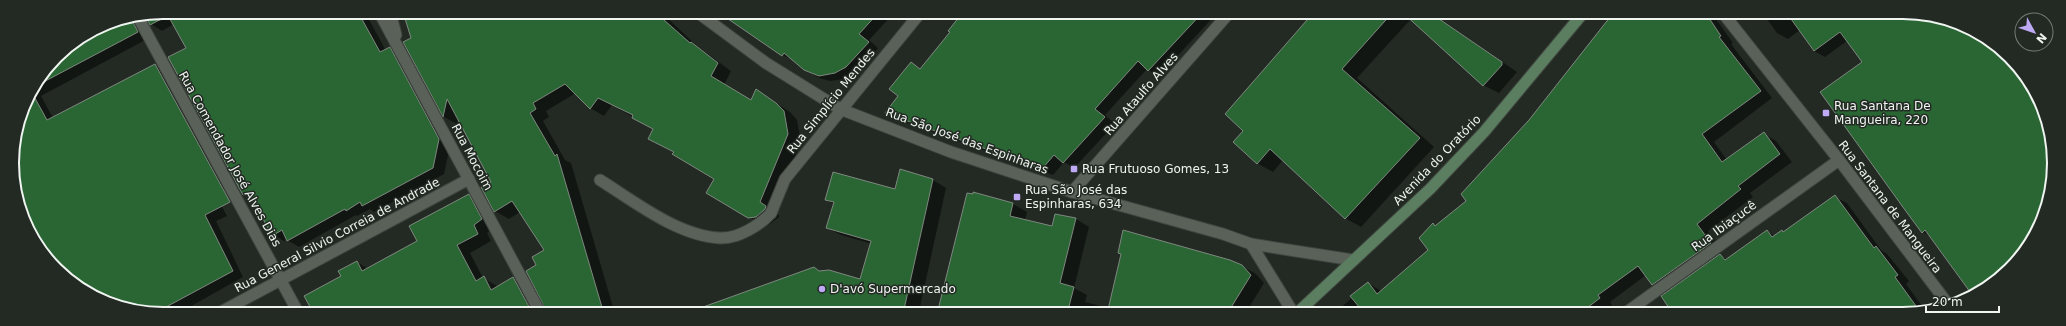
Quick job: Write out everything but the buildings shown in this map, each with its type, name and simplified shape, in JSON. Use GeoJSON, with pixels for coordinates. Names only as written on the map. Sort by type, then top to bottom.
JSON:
{"type":"FeatureCollection","features":[{"type":"Feature","properties":{"kind":"main road","name":"Avenida do Oratório"},"geometry":{"type":"LineString","coordinates":[[1303,307],[1430,189],[1484,132],[1578,19]]}},
{"type":"Feature","properties":{"kind":"street","name":"Rua Mocoim"},"geometry":{"type":"LineString","coordinates":[[383,19],[538,307]]}},
{"type":"Feature","properties":{"kind":"street"},"geometry":{"type":"LineString","coordinates":[[392,19],[399,50]]}},
{"type":"Feature","properties":{"kind":"street","name":"Rua São José das Espinharas"},"geometry":{"type":"LineString","coordinates":[[706,19],[766,63],[840,109],[951,152],[1072,192],[1223,234],[1251,244],[1354,260]]}},
{"type":"Feature","properties":{"kind":"street","name":"Rua Simplício Mendes"},"geometry":{"type":"LineString","coordinates":[[600,180],[677,228],[721,238],[743,232],[760,225],[771,213],[785,179],[840,109],[915,19]]}},
{"type":"Feature","properties":{"kind":"street","name":"Rua Ataulfo Alves"},"geometry":{"type":"LineString","coordinates":[[1072,192],[1224,19]]}},
{"type":"Feature","properties":{"kind":"street","name":"Rua Santana de Mangueira"},"geometry":{"type":"LineString","coordinates":[[1728,19],[1839,160],[1945,300]]}},
{"type":"Feature","properties":{"kind":"street","name":"Rua Comendador José Alves Dias"},"geometry":{"type":"LineString","coordinates":[[140,21],[295,307]]}},
{"type":"Feature","properties":{"kind":"street","name":"Rua Ibiaçucê"},"geometry":{"type":"LineString","coordinates":[[1634,307],[1839,160]]}},
{"type":"Feature","properties":{"kind":"street","name":"Rua General Silvio Correia de Andrade"},"geometry":{"type":"LineString","coordinates":[[230,307],[469,180]]}},
{"type":"Feature","properties":{"kind":"street"},"geometry":{"type":"LineString","coordinates":[[1251,244],[1291,307]]}},
{"type":"Feature","properties":{"kind":"place","name":"Rua Santana De Mangueira, 220"},"geometry":{"type":"Point","coordinates":[1826,113]}},
{"type":"Feature","properties":{"kind":"place","name":"Rua Frutuoso Gomes, 13"},"geometry":{"type":"Point","coordinates":[1074,169]}},
{"type":"Feature","properties":{"kind":"place","name":"Rua São José das Espinharas, 634"},"geometry":{"type":"Point","coordinates":[1017,197]}},
{"type":"Feature","properties":{"kind":"place","name":"D'avó Supermercado"},"geometry":{"type":"Point","coordinates":[822,289]}}]}
